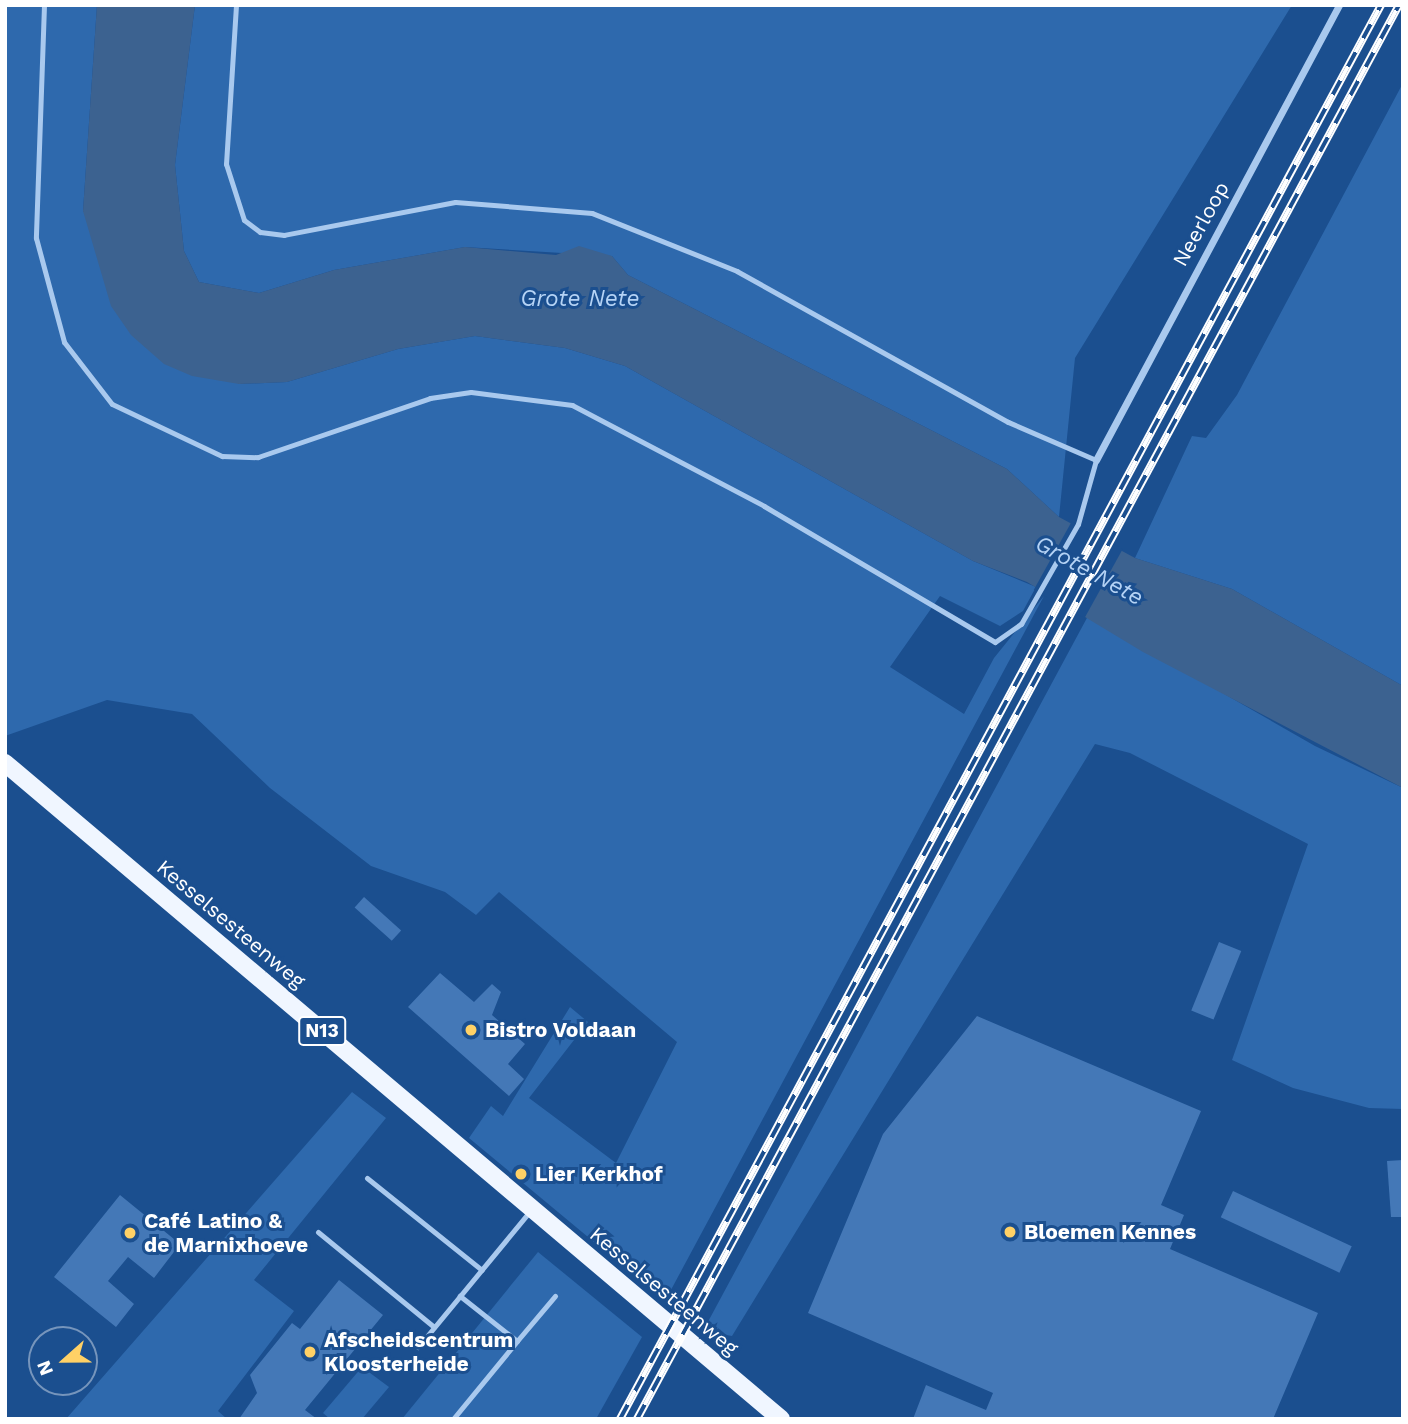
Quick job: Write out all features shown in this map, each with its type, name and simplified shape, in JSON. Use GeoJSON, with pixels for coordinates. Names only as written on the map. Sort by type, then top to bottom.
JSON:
{"type":"FeatureCollection","features":[{"type":"Feature","properties":{"kind":"main road","name":"Kesselsesteenweg"},"geometry":{"type":"LineString","coordinates":[[5,763],[781,1419]]}},
{"type":"Feature","properties":{"kind":"street","name":"Neerloop"},"geometry":{"type":"LineString","coordinates":[[1096,460],[1339,5]]}},
{"type":"Feature","properties":{"kind":"lane"},"geometry":{"type":"LineString","coordinates":[[44,5],[36,238],[64,342],[111,404],[222,456],[258,457],[429,398],[471,392],[572,405],[775,512],[995,642],[1021,624],[1042,595],[1078,524],[1096,460],[1008,422],[737,271],[592,213],[455,202],[284,236],[260,232],[244,220],[226,164],[236,5]]}},
{"type":"Feature","properties":{"kind":"lane"},"geometry":{"type":"LineString","coordinates":[[367,1178],[482,1270]]}},
{"type":"Feature","properties":{"kind":"lane"},"geometry":{"type":"LineString","coordinates":[[418,1347],[531,1209]]}},
{"type":"Feature","properties":{"kind":"lane"},"geometry":{"type":"LineString","coordinates":[[318,1232],[434,1327]]}},
{"type":"Feature","properties":{"kind":"lane"},"geometry":{"type":"LineString","coordinates":[[460,1296],[517,1341]]}},
{"type":"Feature","properties":{"kind":"lane"},"geometry":{"type":"LineString","coordinates":[[453,1419],[555,1296]]}},
{"type":"Feature","properties":{"kind":"shaded area"},"geometry":{"type":"Polygon","coordinates":[[[5,5],[97,5],[83,211],[239,384],[287,382],[398,349],[475,336],[565,348],[625,366],[973,561],[1036,587],[1023,611],[1000,626],[940,596],[890,667],[964,714],[994,658],[1044,596],[665,1301],[469,1138],[491,1106],[503,1116],[570,1007],[588,1022],[529,1098],[616,1163],[677,1042],[499,892],[476,915],[445,892],[371,866],[270,788],[192,714],[107,700],[5,736],[5,5]]]}},
{"type":"Feature","properties":{"kind":"shaded area"},"geometry":{"type":"Polygon","coordinates":[[[195,5],[1292,5],[1075,358],[1059,517],[1007,469],[628,275],[612,256],[465,247],[334,270],[259,293],[199,282],[184,251],[175,165],[195,5]]]}},
{"type":"Feature","properties":{"kind":"shaded area"},"geometry":{"type":"Polygon","coordinates":[[[1403,83],[1403,686],[1232,589],[1135,558],[1192,436],[1206,438],[1237,395],[1403,83]]]}},
{"type":"Feature","properties":{"kind":"shaded area"},"geometry":{"type":"Polygon","coordinates":[[[1088,616],[1315,746],[1403,788],[1403,1109],[1369,1108],[1293,1088],[1232,1060],[1308,844],[1130,753],[1095,744],[732,1336],[703,1331],[1088,616]]]}},
{"type":"Feature","properties":{"kind":"shaded area"},"geometry":{"type":"Polygon","coordinates":[[[352,1092],[386,1118],[254,1280],[294,1311],[218,1411],[227,1419],[66,1419],[86,1396],[98,1396],[98,1382],[352,1092]]]}},
{"type":"Feature","properties":{"kind":"shaded area"},"geometry":{"type":"Polygon","coordinates":[[[538,1252],[642,1337],[596,1419],[402,1419],[538,1252]]]}},
{"type":"Feature","properties":{"kind":"shaded area"},"geometry":{"type":"Polygon","coordinates":[[[362,1367],[389,1387],[362,1419],[330,1419],[323,1413],[362,1367]]]}},
{"type":"Feature","properties":{"kind":"water","name":"Grote Nete"},"geometry":{"type":"Polygon","coordinates":[[[97,5],[195,5],[175,165],[184,251],[199,282],[259,293],[334,270],[465,247],[556,255],[579,246],[612,256],[628,275],[1007,469],[1059,517],[1135,558],[1232,589],[1403,686],[1403,788],[1143,652],[1027,582],[973,561],[625,366],[565,348],[475,336],[398,349],[287,382],[239,384],[192,376],[164,364],[131,335],[111,306],[83,211],[97,5]]]}},
{"type":"Feature","properties":{"kind":"pier"},"geometry":{"type":"Polygon","coordinates":[[[1072,521],[1123,549],[1084,618],[1034,590],[1072,521]]]}},
{"type":"Feature","properties":{"kind":"building"},"geometry":{"type":"Polygon","coordinates":[[[364,897],[401,930],[392,941],[355,907],[364,897]]]}},
{"type":"Feature","properties":{"kind":"building"},"geometry":{"type":"Polygon","coordinates":[[[1219,942],[1241,951],[1214,1020],[1191,1011],[1219,942]]]}},
{"type":"Feature","properties":{"kind":"building","name":"Bistro Voldaan"},"geometry":{"type":"Polygon","coordinates":[[[440,973],[474,1002],[492,984],[501,992],[492,1015],[525,1044],[508,1064],[524,1079],[509,1096],[408,1007],[440,973]]]}},
{"type":"Feature","properties":{"kind":"building","name":"Bloemen Kennes"},"geometry":{"type":"Polygon","coordinates":[[[977,1016],[1201,1111],[1161,1205],[1184,1215],[1170,1249],[1318,1313],[1273,1419],[913,1419],[926,1385],[986,1410],[993,1393],[808,1313],[883,1134],[977,1016]]]}},
{"type":"Feature","properties":{"kind":"building"},"geometry":{"type":"Polygon","coordinates":[[[1403,1160],[1403,1217],[1391,1217],[1387,1161],[1403,1160]]]}},
{"type":"Feature","properties":{"kind":"building"},"geometry":{"type":"Polygon","coordinates":[[[1233,1191],[1352,1246],[1339,1273],[1221,1217],[1233,1191]]]}},
{"type":"Feature","properties":{"kind":"building"},"geometry":{"type":"Polygon","coordinates":[[[120,1195],[180,1244],[154,1278],[128,1257],[108,1281],[134,1304],[116,1327],[54,1277],[120,1195]]]}},
{"type":"Feature","properties":{"kind":"building","name":"Afscheidscentrum Kloosterheide"},"geometry":{"type":"Polygon","coordinates":[[[339,1280],[383,1315],[305,1410],[317,1419],[239,1419],[257,1393],[250,1375],[292,1323],[300,1329],[339,1280]]]}},
{"type":"Feature","properties":{"kind":"railway"},"geometry":{"type":"LineString","coordinates":[[620,1419],[1381,5]]}},
{"type":"Feature","properties":{"kind":"railway"},"geometry":{"type":"LineString","coordinates":[[637,1419],[1399,5]]}},
{"type":"Feature","properties":{"kind":"place","name":"Bistro Voldaan"},"geometry":{"type":"Point","coordinates":[471,1030]}},
{"type":"Feature","properties":{"kind":"place","name":"Lier Kerkhof"},"geometry":{"type":"Point","coordinates":[521,1174]}},
{"type":"Feature","properties":{"kind":"place","name":"Bloemen Kennes"},"geometry":{"type":"Point","coordinates":[1010,1232]}},
{"type":"Feature","properties":{"kind":"place","name":"Café Latino & de Marnixhoeve"},"geometry":{"type":"Point","coordinates":[130,1233]}},
{"type":"Feature","properties":{"kind":"place","name":"Afscheidscentrum Kloosterheide"},"geometry":{"type":"Point","coordinates":[310,1352]}}]}
